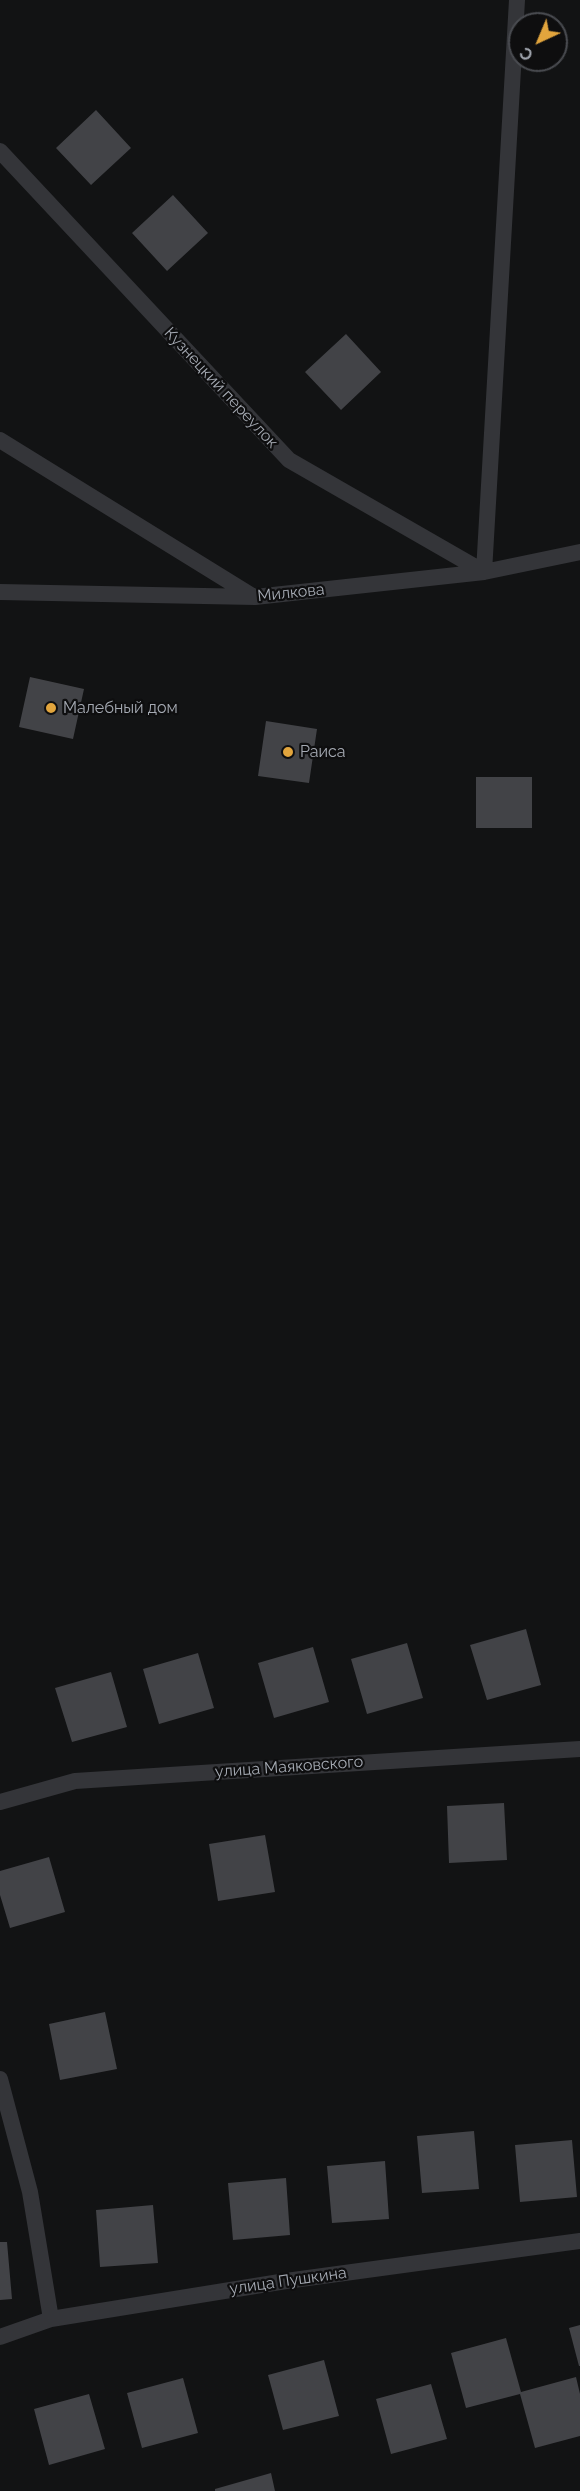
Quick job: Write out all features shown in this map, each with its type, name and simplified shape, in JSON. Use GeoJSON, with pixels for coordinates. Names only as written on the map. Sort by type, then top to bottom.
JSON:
{"type":"FeatureCollection","features":[{"type":"Feature","properties":{"kind":"lane"},"geometry":{"type":"LineString","coordinates":[[484,572],[517,0]]}},
{"type":"Feature","properties":{"kind":"lane","name":"Кузнецкий переулок"},"geometry":{"type":"LineString","coordinates":[[0,151],[289,460],[484,572]]}},
{"type":"Feature","properties":{"kind":"lane"},"geometry":{"type":"LineString","coordinates":[[0,440],[255,597]]}},
{"type":"Feature","properties":{"kind":"lane","name":"Милкова"},"geometry":{"type":"LineString","coordinates":[[0,592],[255,597],[484,572],[580,552]]}},
{"type":"Feature","properties":{"kind":"lane","name":"улица Маяковского"},"geometry":{"type":"LineString","coordinates":[[0,1802],[75,1781],[580,1749]]}},
{"type":"Feature","properties":{"kind":"lane"},"geometry":{"type":"LineString","coordinates":[[0,2079],[30,2192],[51,2319]]}},
{"type":"Feature","properties":{"kind":"lane","name":"улица Пушкина"},"geometry":{"type":"LineString","coordinates":[[0,2337],[51,2319],[286,2281],[580,2241]]}},
{"type":"Feature","properties":{"kind":"building"},"geometry":{"type":"Polygon","coordinates":[[[96,110],[131,148],[91,185],[56,148],[96,110]]]}},
{"type":"Feature","properties":{"kind":"building"},"geometry":{"type":"Polygon","coordinates":[[[173,195],[208,233],[167,271],[132,233],[173,195]]]}},
{"type":"Feature","properties":{"kind":"building"},"geometry":{"type":"Polygon","coordinates":[[[346,334],[381,372],[341,410],[305,372],[346,334]]]}},
{"type":"Feature","properties":{"kind":"building","name":"Малебный дом"},"geometry":{"type":"Polygon","coordinates":[[[30,677],[84,689],[73,739],[19,727],[30,677]]]}},
{"type":"Feature","properties":{"kind":"building","name":"Раиса"},"geometry":{"type":"Polygon","coordinates":[[[266,721],[317,729],[309,783],[258,776],[266,721]]]}},
{"type":"Feature","properties":{"kind":"building"},"geometry":{"type":"Polygon","coordinates":[[[476,777],[532,777],[532,828],[476,828],[476,777]]]}},
{"type":"Feature","properties":{"kind":"building"},"geometry":{"type":"Polygon","coordinates":[[[526,1629],[541,1685],[487,1700],[470,1645],[526,1629]]]}},
{"type":"Feature","properties":{"kind":"building"},"geometry":{"type":"Polygon","coordinates":[[[407,1643],[423,1698],[367,1714],[351,1659],[407,1643]]]}},
{"type":"Feature","properties":{"kind":"building"},"geometry":{"type":"Polygon","coordinates":[[[313,1647],[329,1702],[274,1718],[258,1663],[313,1647]]]}},
{"type":"Feature","properties":{"kind":"building"},"geometry":{"type":"Polygon","coordinates":[[[198,1653],[214,1708],[159,1724],[143,1669],[198,1653]]]}},
{"type":"Feature","properties":{"kind":"building"},"geometry":{"type":"Polygon","coordinates":[[[111,1672],[127,1727],[72,1742],[55,1688],[111,1672]]]}},
{"type":"Feature","properties":{"kind":"building"},"geometry":{"type":"Polygon","coordinates":[[[504,1803],[507,1860],[449,1863],[447,1806],[504,1803]]]}},
{"type":"Feature","properties":{"kind":"building"},"geometry":{"type":"Polygon","coordinates":[[[265,1835],[275,1892],[218,1901],[209,1844],[265,1835]]]}},
{"type":"Feature","properties":{"kind":"building"},"geometry":{"type":"Polygon","coordinates":[[[49,1857],[65,1912],[10,1928],[0,1895],[0,1871],[49,1857]]]}},
{"type":"Feature","properties":{"kind":"building"},"geometry":{"type":"Polygon","coordinates":[[[105,2012],[117,2069],[60,2080],[49,2024],[105,2012]]]}},
{"type":"Feature","properties":{"kind":"building"},"geometry":{"type":"Polygon","coordinates":[[[474,2131],[479,2189],[422,2193],[417,2136],[474,2131]]]}},
{"type":"Feature","properties":{"kind":"building"},"geometry":{"type":"Polygon","coordinates":[[[572,2140],[577,2197],[520,2202],[515,2145],[572,2140]]]}},
{"type":"Feature","properties":{"kind":"building"},"geometry":{"type":"Polygon","coordinates":[[[385,2161],[389,2219],[332,2223],[327,2166],[385,2161]]]}},
{"type":"Feature","properties":{"kind":"building"},"geometry":{"type":"Polygon","coordinates":[[[286,2178],[290,2235],[233,2240],[228,2183],[286,2178]]]}},
{"type":"Feature","properties":{"kind":"building"},"geometry":{"type":"Polygon","coordinates":[[[153,2205],[158,2263],[100,2267],[96,2210],[153,2205]]]}},
{"type":"Feature","properties":{"kind":"building"},"geometry":{"type":"Polygon","coordinates":[[[0,2242],[7,2242],[12,2299],[0,2300],[0,2242]]]}},
{"type":"Feature","properties":{"kind":"building"},"geometry":{"type":"Polygon","coordinates":[[[580,2325],[580,2366],[579,2366],[569,2328],[580,2325]]]}},
{"type":"Feature","properties":{"kind":"building"},"geometry":{"type":"Polygon","coordinates":[[[506,2338],[521,2392],[576,2377],[580,2394],[580,2436],[535,2448],[520,2394],[466,2408],[451,2353],[506,2338]]]}},
{"type":"Feature","properties":{"kind":"building"},"geometry":{"type":"Polygon","coordinates":[[[324,2360],[339,2416],[283,2430],[268,2375],[324,2360]]]}},
{"type":"Feature","properties":{"kind":"building"},"geometry":{"type":"Polygon","coordinates":[[[183,2378],[198,2433],[142,2448],[127,2393],[183,2378]]]}},
{"type":"Feature","properties":{"kind":"building"},"geometry":{"type":"Polygon","coordinates":[[[431,2384],[447,2439],[391,2454],[376,2399],[431,2384]]]}},
{"type":"Feature","properties":{"kind":"building"},"geometry":{"type":"Polygon","coordinates":[[[89,2394],[105,2449],[49,2465],[34,2409],[89,2394]]]}},
{"type":"Feature","properties":{"kind":"building"},"geometry":{"type":"Polygon","coordinates":[[[271,2473],[275,2491],[215,2491],[215,2489],[271,2473]]]}},
{"type":"Feature","properties":{"kind":"place","name":"Малебный дом"},"geometry":{"type":"Point","coordinates":[51,708]}},
{"type":"Feature","properties":{"kind":"place","name":"Раиса"},"geometry":{"type":"Point","coordinates":[288,752]}}]}
